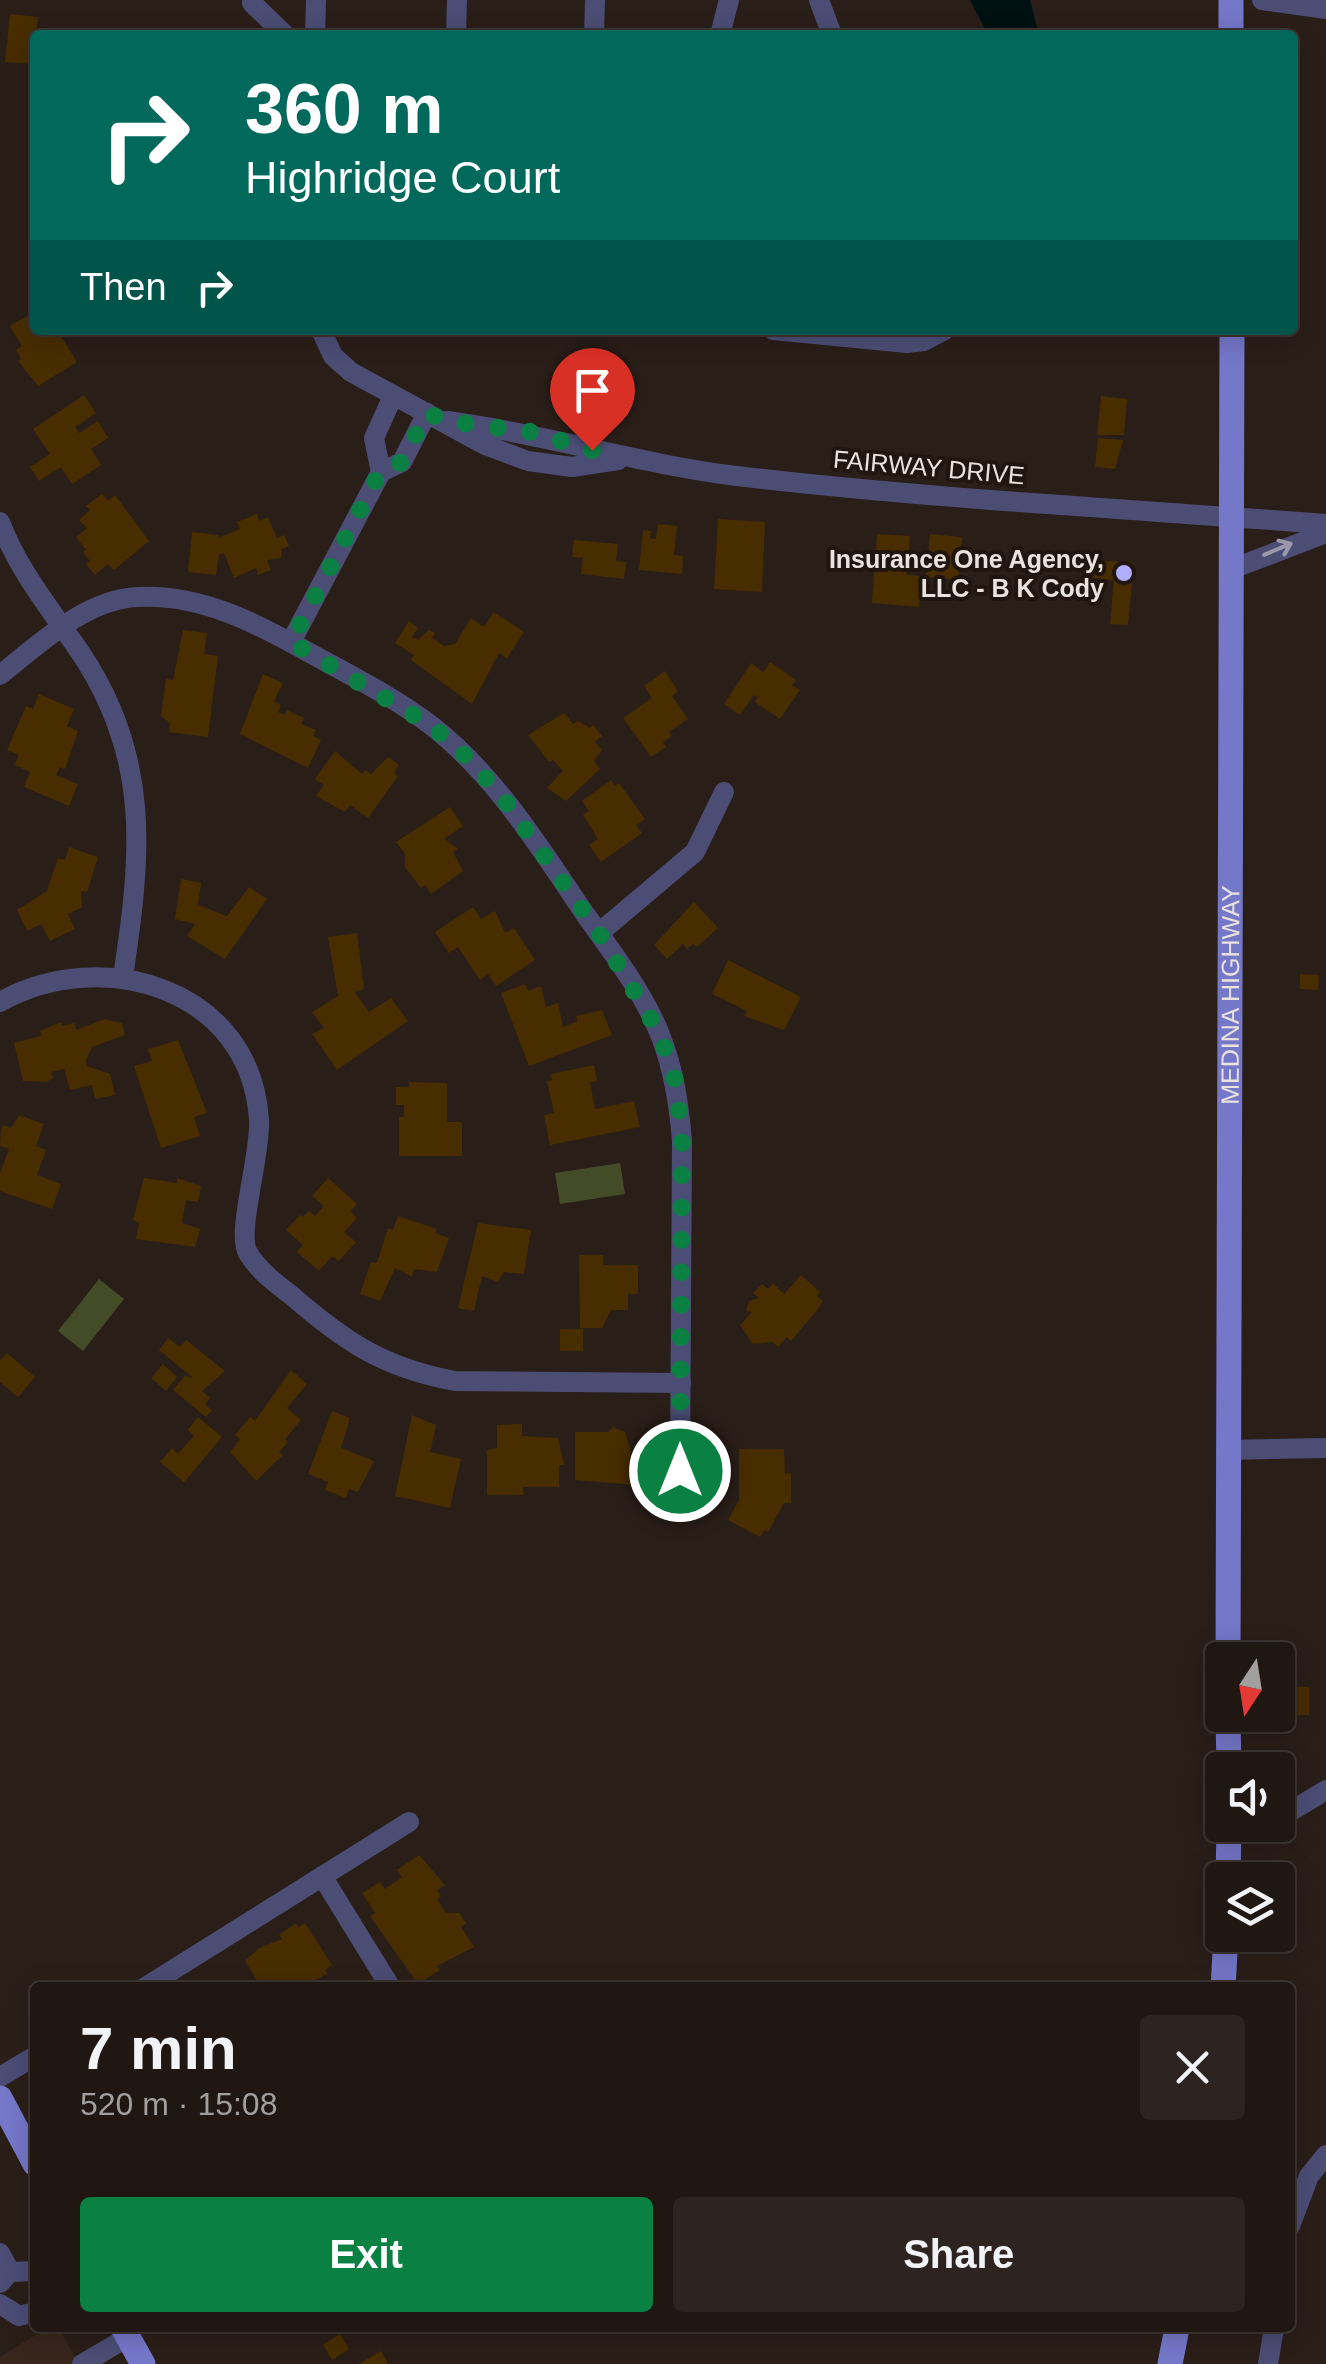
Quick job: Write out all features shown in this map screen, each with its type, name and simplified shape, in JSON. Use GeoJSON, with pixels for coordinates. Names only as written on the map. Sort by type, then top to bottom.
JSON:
{"type":"FeatureCollection","features":[{"type":"Feature","properties":{"kind":"main road"},"geometry":{"type":"LineString","coordinates":[[1230,0],[1231,30]]}},
{"type":"Feature","properties":{"kind":"main road","name":"MEDINA HIGHWAY"},"geometry":{"type":"LineString","coordinates":[[1228,1642],[1232,335]]}},
{"type":"Feature","properties":{"kind":"main road"},"geometry":{"type":"LineString","coordinates":[[1223,1982],[1225,1952]]}},
{"type":"Feature","properties":{"kind":"main road"},"geometry":{"type":"LineString","coordinates":[[0,2098],[30,2155]]}},
{"type":"Feature","properties":{"kind":"main road"},"geometry":{"type":"LineString","coordinates":[[126,2332],[143,2364]]}},
{"type":"Feature","properties":{"kind":"main road"},"geometry":{"type":"LineString","coordinates":[[1170,2364],[1176,2332]]}},
{"type":"Feature","properties":{"kind":"street"},"geometry":{"type":"LineString","coordinates":[[316,0],[316,30]]}},
{"type":"Feature","properties":{"kind":"street"},"geometry":{"type":"LineString","coordinates":[[456,30],[457,0]]}},
{"type":"Feature","properties":{"kind":"street"},"geometry":{"type":"LineString","coordinates":[[594,30],[595,0]]}},
{"type":"Feature","properties":{"kind":"street"},"geometry":{"type":"LineString","coordinates":[[721,30],[729,0]]}},
{"type":"Feature","properties":{"kind":"street"},"geometry":{"type":"LineString","coordinates":[[819,0],[830,30]]}},
{"type":"Feature","properties":{"kind":"street"},"geometry":{"type":"LineString","coordinates":[[1262,0],[1326,9]]}},
{"type":"Feature","properties":{"kind":"street"},"geometry":{"type":"LineString","coordinates":[[254,1],[280,30]]}},
{"type":"Feature","properties":{"kind":"street","name":"FAIRWAY DRIVE"},"geometry":{"type":"LineString","coordinates":[[323,335],[333,356],[351,372],[392,396],[485,444],[552,466],[623,459],[738,476],[1326,524]]}},
{"type":"Feature","properties":{"kind":"street"},"geometry":{"type":"LineString","coordinates":[[824,335],[906,343],[924,342],[936,335]]}},
{"type":"Feature","properties":{"kind":"street"},"geometry":{"type":"LineString","coordinates":[[291,642],[380,472],[374,438],[392,396]]}},
{"type":"Feature","properties":{"kind":"street"},"geometry":{"type":"LineString","coordinates":[[380,472],[402,462],[437,417]]}},
{"type":"Feature","properties":{"kind":"street"},"geometry":{"type":"LineString","coordinates":[[0,522],[26,575],[63,629],[114,717],[137,803],[136,884],[122,977]]}},
{"type":"Feature","properties":{"kind":"street"},"geometry":{"type":"LineString","coordinates":[[1232,568],[1326,533]]}},
{"type":"Feature","properties":{"kind":"street"},"geometry":{"type":"LineString","coordinates":[[0,675],[63,629],[110,602],[136,597],[170,598],[218,609],[291,642],[394,700],[471,761],[599,933],[660,1034],[677,1086],[682,1141],[680,1471]]}},
{"type":"Feature","properties":{"kind":"street"},"geometry":{"type":"LineString","coordinates":[[599,933],[695,852],[724,792]]}},
{"type":"Feature","properties":{"kind":"street"},"geometry":{"type":"LineString","coordinates":[[0,1002],[27,987],[72,976],[122,977],[162,987],[200,1010],[228,1040],[248,1076],[259,1114],[260,1153],[242,1237],[247,1252],[262,1271],[343,1341],[418,1374],[456,1381],[681,1383]]}},
{"type":"Feature","properties":{"kind":"street"},"geometry":{"type":"LineString","coordinates":[[1226,1450],[1326,1448]]}},
{"type":"Feature","properties":{"kind":"street"},"geometry":{"type":"LineString","coordinates":[[1295,1809],[1326,1790]]}},
{"type":"Feature","properties":{"kind":"street"},"geometry":{"type":"LineString","coordinates":[[154,1982],[409,1822]]}},
{"type":"Feature","properties":{"kind":"street"},"geometry":{"type":"LineString","coordinates":[[322,1876],[387,1982]]}},
{"type":"Feature","properties":{"kind":"street"},"geometry":{"type":"LineString","coordinates":[[0,2078],[30,2059]]}},
{"type":"Feature","properties":{"kind":"street"},"geometry":{"type":"LineString","coordinates":[[1295,2214],[1310,2176],[1326,2155]]}},
{"type":"Feature","properties":{"kind":"street"},"geometry":{"type":"LineString","coordinates":[[3,2269],[30,2272]]}},
{"type":"Feature","properties":{"kind":"street"},"geometry":{"type":"LineString","coordinates":[[1,2310],[18,2316],[30,2313]]}},
{"type":"Feature","properties":{"kind":"street"},"geometry":{"type":"LineString","coordinates":[[82,2364],[126,2332]]}},
{"type":"Feature","properties":{"kind":"street"},"geometry":{"type":"LineString","coordinates":[[1268,2364],[1273,2332]]}},
{"type":"Feature","properties":{"kind":"shaded area"},"geometry":{"type":"Polygon","coordinates":[[[970,0],[1030,0],[1038,30],[985,30],[970,0]]]}},
{"type":"Feature","properties":{"kind":"shaded area"},"geometry":{"type":"Polygon","coordinates":[[[41,2332],[61,2332],[79,2364],[0,2364],[0,2357],[41,2332]]]}},
{"type":"Feature","properties":{"kind":"green space"},"geometry":{"type":"Polygon","coordinates":[[[620,1163],[625,1194],[560,1204],[555,1173],[620,1163]]]}},
{"type":"Feature","properties":{"kind":"green space"},"geometry":{"type":"Polygon","coordinates":[[[99,1279],[124,1299],[83,1351],[58,1331],[99,1279]]]}},
{"type":"Feature","properties":{"kind":"building"},"geometry":{"type":"Polygon","coordinates":[[[10,14],[38,17],[37,30],[30,30],[30,64],[5,62],[10,14]]]}},
{"type":"Feature","properties":{"kind":"building"},"geometry":{"type":"Polygon","coordinates":[[[30,314],[30,335],[60,335],[77,362],[38,386],[18,361],[21,359],[16,350],[22,346],[10,326],[30,314]]]}},
{"type":"Feature","properties":{"kind":"building"},"geometry":{"type":"Polygon","coordinates":[[[84,395],[96,413],[75,427],[79,433],[98,421],[108,438],[91,449],[101,465],[72,484],[61,467],[39,481],[30,467],[50,454],[33,429],[84,395]]]}},
{"type":"Feature","properties":{"kind":"building"},"geometry":{"type":"Polygon","coordinates":[[[1101,396],[1127,399],[1124,435],[1097,435],[1101,396]]]}},
{"type":"Feature","properties":{"kind":"building"},"geometry":{"type":"Polygon","coordinates":[[[1098,438],[1123,440],[1115,469],[1095,467],[1098,438]]]}},
{"type":"Feature","properties":{"kind":"building"},"geometry":{"type":"Polygon","coordinates":[[[102,494],[108,501],[115,495],[149,541],[114,570],[108,564],[95,575],[86,564],[90,561],[83,552],[86,550],[76,537],[87,528],[79,520],[90,510],[86,506],[102,494]]]}},
{"type":"Feature","properties":{"kind":"building"},"geometry":{"type":"Polygon","coordinates":[[[257,514],[259,521],[268,517],[277,538],[284,535],[289,546],[282,549],[281,558],[267,560],[271,570],[258,575],[256,568],[234,578],[224,553],[219,555],[216,575],[188,572],[192,532],[219,535],[218,538],[240,529],[237,522],[257,514]]]}},
{"type":"Feature","properties":{"kind":"building"},"geometry":{"type":"Polygon","coordinates":[[[718,519],[765,522],[762,592],[714,589],[718,519]]]}},
{"type":"Feature","properties":{"kind":"building"},"geometry":{"type":"Polygon","coordinates":[[[658,524],[677,526],[674,555],[683,556],[682,574],[639,570],[643,530],[651,531],[650,538],[656,539],[658,524]]]}},
{"type":"Feature","properties":{"kind":"building"},"geometry":{"type":"Polygon","coordinates":[[[877,534],[910,536],[907,575],[922,576],[919,607],[872,603],[877,534]]]}},
{"type":"Feature","properties":{"kind":"building"},"geometry":{"type":"Polygon","coordinates":[[[930,534],[962,537],[958,580],[926,577],[930,534]]]}},
{"type":"Feature","properties":{"kind":"building"},"geometry":{"type":"Polygon","coordinates":[[[574,540],[618,544],[616,561],[626,562],[624,579],[581,574],[583,558],[572,557],[574,540]]]}},
{"type":"Feature","properties":{"kind":"building"},"geometry":{"type":"Polygon","coordinates":[[[1094,560],[1134,563],[1128,625],[1110,624],[1114,580],[1093,578],[1094,560]]]}},
{"type":"Feature","properties":{"kind":"building"},"geometry":{"type":"Polygon","coordinates":[[[494,612],[524,632],[507,658],[499,653],[472,704],[411,660],[414,655],[395,643],[409,621],[418,628],[412,637],[418,640],[429,630],[435,633],[432,638],[444,646],[455,644],[471,618],[484,627],[494,612]]]}},
{"type":"Feature","properties":{"kind":"building"},"geometry":{"type":"Polygon","coordinates":[[[183,630],[207,633],[204,654],[218,656],[208,737],[169,732],[170,723],[161,716],[166,679],[173,680],[183,630]]]}},
{"type":"Feature","properties":{"kind":"building"},"geometry":{"type":"Polygon","coordinates":[[[770,662],[796,680],[792,685],[800,690],[780,719],[755,702],[758,697],[754,695],[740,715],[724,704],[751,663],[763,672],[770,662]]]}},
{"type":"Feature","properties":{"kind":"building"},"geometry":{"type":"Polygon","coordinates":[[[665,671],[678,691],[672,696],[688,719],[669,732],[672,736],[663,742],[666,747],[651,757],[623,718],[652,698],[644,686],[665,671]]]}},
{"type":"Feature","properties":{"kind":"building"},"geometry":{"type":"Polygon","coordinates":[[[263,674],[283,683],[274,701],[281,705],[278,712],[285,715],[287,710],[304,718],[301,724],[316,730],[313,736],[321,740],[308,768],[240,734],[263,674]]]}},
{"type":"Feature","properties":{"kind":"building"},"geometry":{"type":"Polygon","coordinates":[[[39,694],[74,709],[67,726],[78,731],[65,769],[60,767],[56,775],[78,784],[69,806],[24,787],[30,772],[15,765],[19,755],[7,750],[26,706],[33,709],[39,694]]]}},
{"type":"Feature","properties":{"kind":"building"},"geometry":{"type":"Polygon","coordinates":[[[564,713],[573,724],[578,721],[590,728],[593,725],[602,736],[595,742],[602,750],[594,761],[600,769],[566,801],[547,788],[563,771],[553,760],[549,762],[528,735],[564,713]]]}},
{"type":"Feature","properties":{"kind":"building"},"geometry":{"type":"Polygon","coordinates":[[[335,751],[362,774],[365,770],[371,774],[388,757],[399,765],[394,773],[398,776],[368,818],[350,805],[345,812],[316,796],[324,785],[315,779],[335,751]]]}},
{"type":"Feature","properties":{"kind":"building"},"geometry":{"type":"Polygon","coordinates":[[[611,780],[615,786],[619,783],[645,819],[636,825],[642,833],[601,862],[589,845],[598,839],[583,815],[589,811],[582,801],[611,780]]]}},
{"type":"Feature","properties":{"kind":"building"},"geometry":{"type":"Polygon","coordinates":[[[450,807],[463,826],[444,839],[458,849],[453,852],[463,871],[431,894],[425,885],[421,888],[405,867],[405,854],[396,842],[450,807]]]}},
{"type":"Feature","properties":{"kind":"building"},"geometry":{"type":"Polygon","coordinates":[[[69,847],[98,857],[87,892],[81,891],[82,907],[68,914],[75,929],[50,941],[41,924],[27,931],[17,910],[47,891],[58,858],[65,860],[69,847]]]}},
{"type":"Feature","properties":{"kind":"building"},"geometry":{"type":"Polygon","coordinates":[[[181,879],[201,883],[198,905],[227,916],[249,887],[267,899],[225,959],[187,936],[195,924],[175,919],[181,879]]]}},
{"type":"Feature","properties":{"kind":"building"},"geometry":{"type":"Polygon","coordinates":[[[694,902],[718,928],[697,947],[693,944],[687,949],[683,944],[667,959],[654,945],[694,902]]]}},
{"type":"Feature","properties":{"kind":"building"},"geometry":{"type":"Polygon","coordinates":[[[473,907],[481,919],[495,911],[505,933],[514,928],[535,960],[496,986],[488,974],[480,980],[458,947],[449,953],[435,932],[473,907]]]}},
{"type":"Feature","properties":{"kind":"building"},"geometry":{"type":"Polygon","coordinates":[[[357,933],[364,989],[355,992],[369,1012],[391,998],[408,1021],[337,1070],[312,1034],[324,1028],[312,1012],[338,996],[328,937],[357,933]]]}},
{"type":"Feature","properties":{"kind":"building"},"geometry":{"type":"Polygon","coordinates":[[[728,960],[801,997],[784,1030],[744,1016],[747,1011],[712,994],[728,960]]]}},
{"type":"Feature","properties":{"kind":"building"},"geometry":{"type":"Polygon","coordinates":[[[1300,974],[1319,975],[1318,990],[1300,989],[1300,974]]]}},
{"type":"Feature","properties":{"kind":"building"},"geometry":{"type":"Polygon","coordinates":[[[525,984],[528,991],[541,986],[546,1007],[558,1003],[563,1027],[578,1021],[576,1016],[602,1010],[612,1035],[529,1066],[501,993],[525,984]]]}},
{"type":"Feature","properties":{"kind":"building"},"geometry":{"type":"Polygon","coordinates":[[[105,1019],[122,1023],[125,1035],[92,1047],[86,1060],[87,1066],[110,1074],[115,1095],[95,1099],[92,1085],[70,1090],[64,1069],[51,1072],[53,1078],[47,1082],[23,1081],[14,1043],[41,1036],[40,1031],[61,1022],[62,1026],[75,1023],[76,1030],[105,1019]]]}},
{"type":"Feature","properties":{"kind":"building"},"geometry":{"type":"Polygon","coordinates":[[[178,1040],[207,1113],[194,1117],[200,1136],[161,1148],[134,1066],[152,1061],[148,1049],[178,1040]]]}},
{"type":"Feature","properties":{"kind":"building"},"geometry":{"type":"Polygon","coordinates":[[[594,1065],[597,1081],[590,1082],[595,1109],[634,1101],[640,1127],[550,1145],[544,1115],[554,1113],[547,1081],[552,1080],[551,1074],[594,1065]]]}},
{"type":"Feature","properties":{"kind":"building"},"geometry":{"type":"Polygon","coordinates":[[[409,1082],[447,1083],[447,1122],[462,1122],[462,1156],[399,1156],[399,1117],[404,1117],[404,1105],[396,1105],[396,1087],[409,1087],[409,1082]]]}},
{"type":"Feature","properties":{"kind":"building"},"geometry":{"type":"Polygon","coordinates":[[[19,1115],[44,1124],[36,1146],[46,1150],[37,1175],[61,1184],[52,1209],[0,1191],[0,1173],[9,1149],[0,1146],[1,1130],[3,1125],[11,1128],[19,1115]]]}},
{"type":"Feature","properties":{"kind":"building"},"geometry":{"type":"Polygon","coordinates":[[[144,1178],[177,1183],[177,1178],[201,1186],[198,1202],[186,1200],[182,1223],[200,1229],[195,1247],[136,1239],[139,1223],[133,1220],[144,1178]]]}},
{"type":"Feature","properties":{"kind":"building"},"geometry":{"type":"Polygon","coordinates":[[[328,1178],[357,1204],[350,1211],[357,1218],[344,1232],[356,1242],[339,1261],[332,1256],[319,1271],[297,1252],[303,1245],[286,1230],[300,1215],[303,1217],[309,1211],[315,1216],[324,1206],[312,1196],[328,1178]]]}},
{"type":"Feature","properties":{"kind":"building"},"geometry":{"type":"Polygon","coordinates":[[[398,1216],[437,1229],[435,1233],[449,1238],[437,1272],[414,1269],[412,1277],[395,1268],[380,1301],[360,1294],[371,1262],[377,1263],[388,1228],[393,1230],[398,1216]]]}},
{"type":"Feature","properties":{"kind":"building"},"geometry":{"type":"Polygon","coordinates":[[[478,1223],[531,1230],[524,1274],[504,1272],[498,1282],[482,1276],[474,1311],[458,1308],[478,1223]]]}},
{"type":"Feature","properties":{"kind":"building"},"geometry":{"type":"Polygon","coordinates":[[[579,1255],[603,1255],[603,1265],[638,1265],[638,1294],[628,1294],[628,1310],[611,1310],[602,1328],[580,1328],[579,1255]]]}},
{"type":"Feature","properties":{"kind":"building"},"geometry":{"type":"Polygon","coordinates":[[[801,1275],[820,1292],[817,1296],[823,1301],[817,1310],[791,1341],[787,1337],[778,1347],[773,1342],[753,1344],[740,1325],[752,1312],[746,1311],[749,1301],[759,1298],[753,1293],[762,1284],[768,1289],[773,1283],[784,1294],[801,1275]]]}},
{"type":"Feature","properties":{"kind":"building"},"geometry":{"type":"Polygon","coordinates":[[[560,1329],[583,1329],[583,1351],[560,1351],[560,1329]]]}},
{"type":"Feature","properties":{"kind":"building"},"geometry":{"type":"Polygon","coordinates":[[[168,1338],[180,1347],[186,1340],[225,1371],[202,1391],[210,1398],[205,1404],[212,1410],[206,1417],[173,1390],[185,1376],[193,1378],[159,1350],[168,1338]]]}},
{"type":"Feature","properties":{"kind":"building"},"geometry":{"type":"Polygon","coordinates":[[[7,1353],[35,1377],[18,1397],[0,1382],[0,1361],[7,1353]]]}},
{"type":"Feature","properties":{"kind":"building"},"geometry":{"type":"Polygon","coordinates":[[[163,1364],[177,1377],[166,1391],[151,1378],[163,1364]]]}},
{"type":"Feature","properties":{"kind":"building"},"geometry":{"type":"Polygon","coordinates":[[[291,1370],[307,1384],[287,1408],[301,1420],[285,1439],[288,1442],[279,1452],[283,1455],[256,1481],[230,1452],[240,1439],[235,1435],[250,1417],[255,1421],[291,1370]]]}},
{"type":"Feature","properties":{"kind":"building"},"geometry":{"type":"Polygon","coordinates":[[[332,1411],[350,1418],[341,1448],[374,1461],[358,1492],[349,1489],[346,1498],[325,1490],[328,1482],[308,1474],[332,1411]]]}},
{"type":"Feature","properties":{"kind":"building"},"geometry":{"type":"Polygon","coordinates":[[[412,1415],[436,1425],[430,1452],[461,1459],[450,1508],[395,1496],[412,1415]]]}},
{"type":"Feature","properties":{"kind":"building"},"geometry":{"type":"Polygon","coordinates":[[[198,1417],[222,1437],[184,1482],[160,1462],[172,1448],[178,1454],[194,1436],[188,1430],[198,1417]]]}},
{"type":"Feature","properties":{"kind":"building"},"geometry":{"type":"Polygon","coordinates":[[[522,1424],[522,1436],[558,1438],[564,1465],[559,1465],[559,1487],[523,1487],[523,1495],[487,1495],[487,1450],[497,1448],[497,1425],[522,1424]]]}},
{"type":"Feature","properties":{"kind":"building"},"geometry":{"type":"Polygon","coordinates":[[[613,1427],[625,1432],[633,1458],[646,1457],[647,1486],[575,1480],[575,1432],[608,1432],[613,1427]]]}},
{"type":"Feature","properties":{"kind":"building"},"geometry":{"type":"Polygon","coordinates":[[[739,1449],[784,1449],[785,1474],[791,1473],[791,1503],[784,1503],[768,1532],[764,1530],[760,1537],[728,1520],[739,1500],[739,1449]]]}},
{"type":"Feature","properties":{"kind":"building"},"geometry":{"type":"Polygon","coordinates":[[[1295,1687],[1309,1687],[1309,1715],[1295,1715],[1295,1687]]]}},
{"type":"Feature","properties":{"kind":"building"},"geometry":{"type":"Polygon","coordinates":[[[419,1855],[445,1885],[437,1890],[441,1897],[437,1899],[446,1913],[459,1913],[466,1923],[461,1927],[474,1947],[437,1966],[440,1970],[421,1982],[417,1982],[370,1916],[375,1913],[362,1893],[380,1882],[385,1889],[402,1877],[397,1870],[419,1855]]]}},
{"type":"Feature","properties":{"kind":"building"},"geometry":{"type":"Polygon","coordinates":[[[296,1923],[298,1927],[305,1923],[332,1965],[325,1970],[327,1974],[312,1982],[258,1982],[245,1961],[259,1948],[282,1939],[279,1935],[296,1923]]]}},
{"type":"Feature","properties":{"kind":"building"},"geometry":{"type":"Polygon","coordinates":[[[340,2334],[349,2349],[332,2360],[323,2345],[340,2334]]]}},
{"type":"Feature","properties":{"kind":"building"},"geometry":{"type":"Polygon","coordinates":[[[381,2351],[388,2364],[359,2364],[381,2351]]]}},
{"type":"Feature","properties":{"kind":"place","name":"Insurance One Agency, LLC - B K Cody"},"geometry":{"type":"Point","coordinates":[1124,573]}},
{"type":"Feature","properties":{"kind":"route"},"geometry":{"type":"LineString","coordinates":[[592,450],[531,432],[447,421],[427,413],[402,462],[380,472],[291,642],[394,700],[432,726],[471,761],[506,802],[599,933],[660,1034],[677,1086],[682,1141],[680,1471]]}}]}
